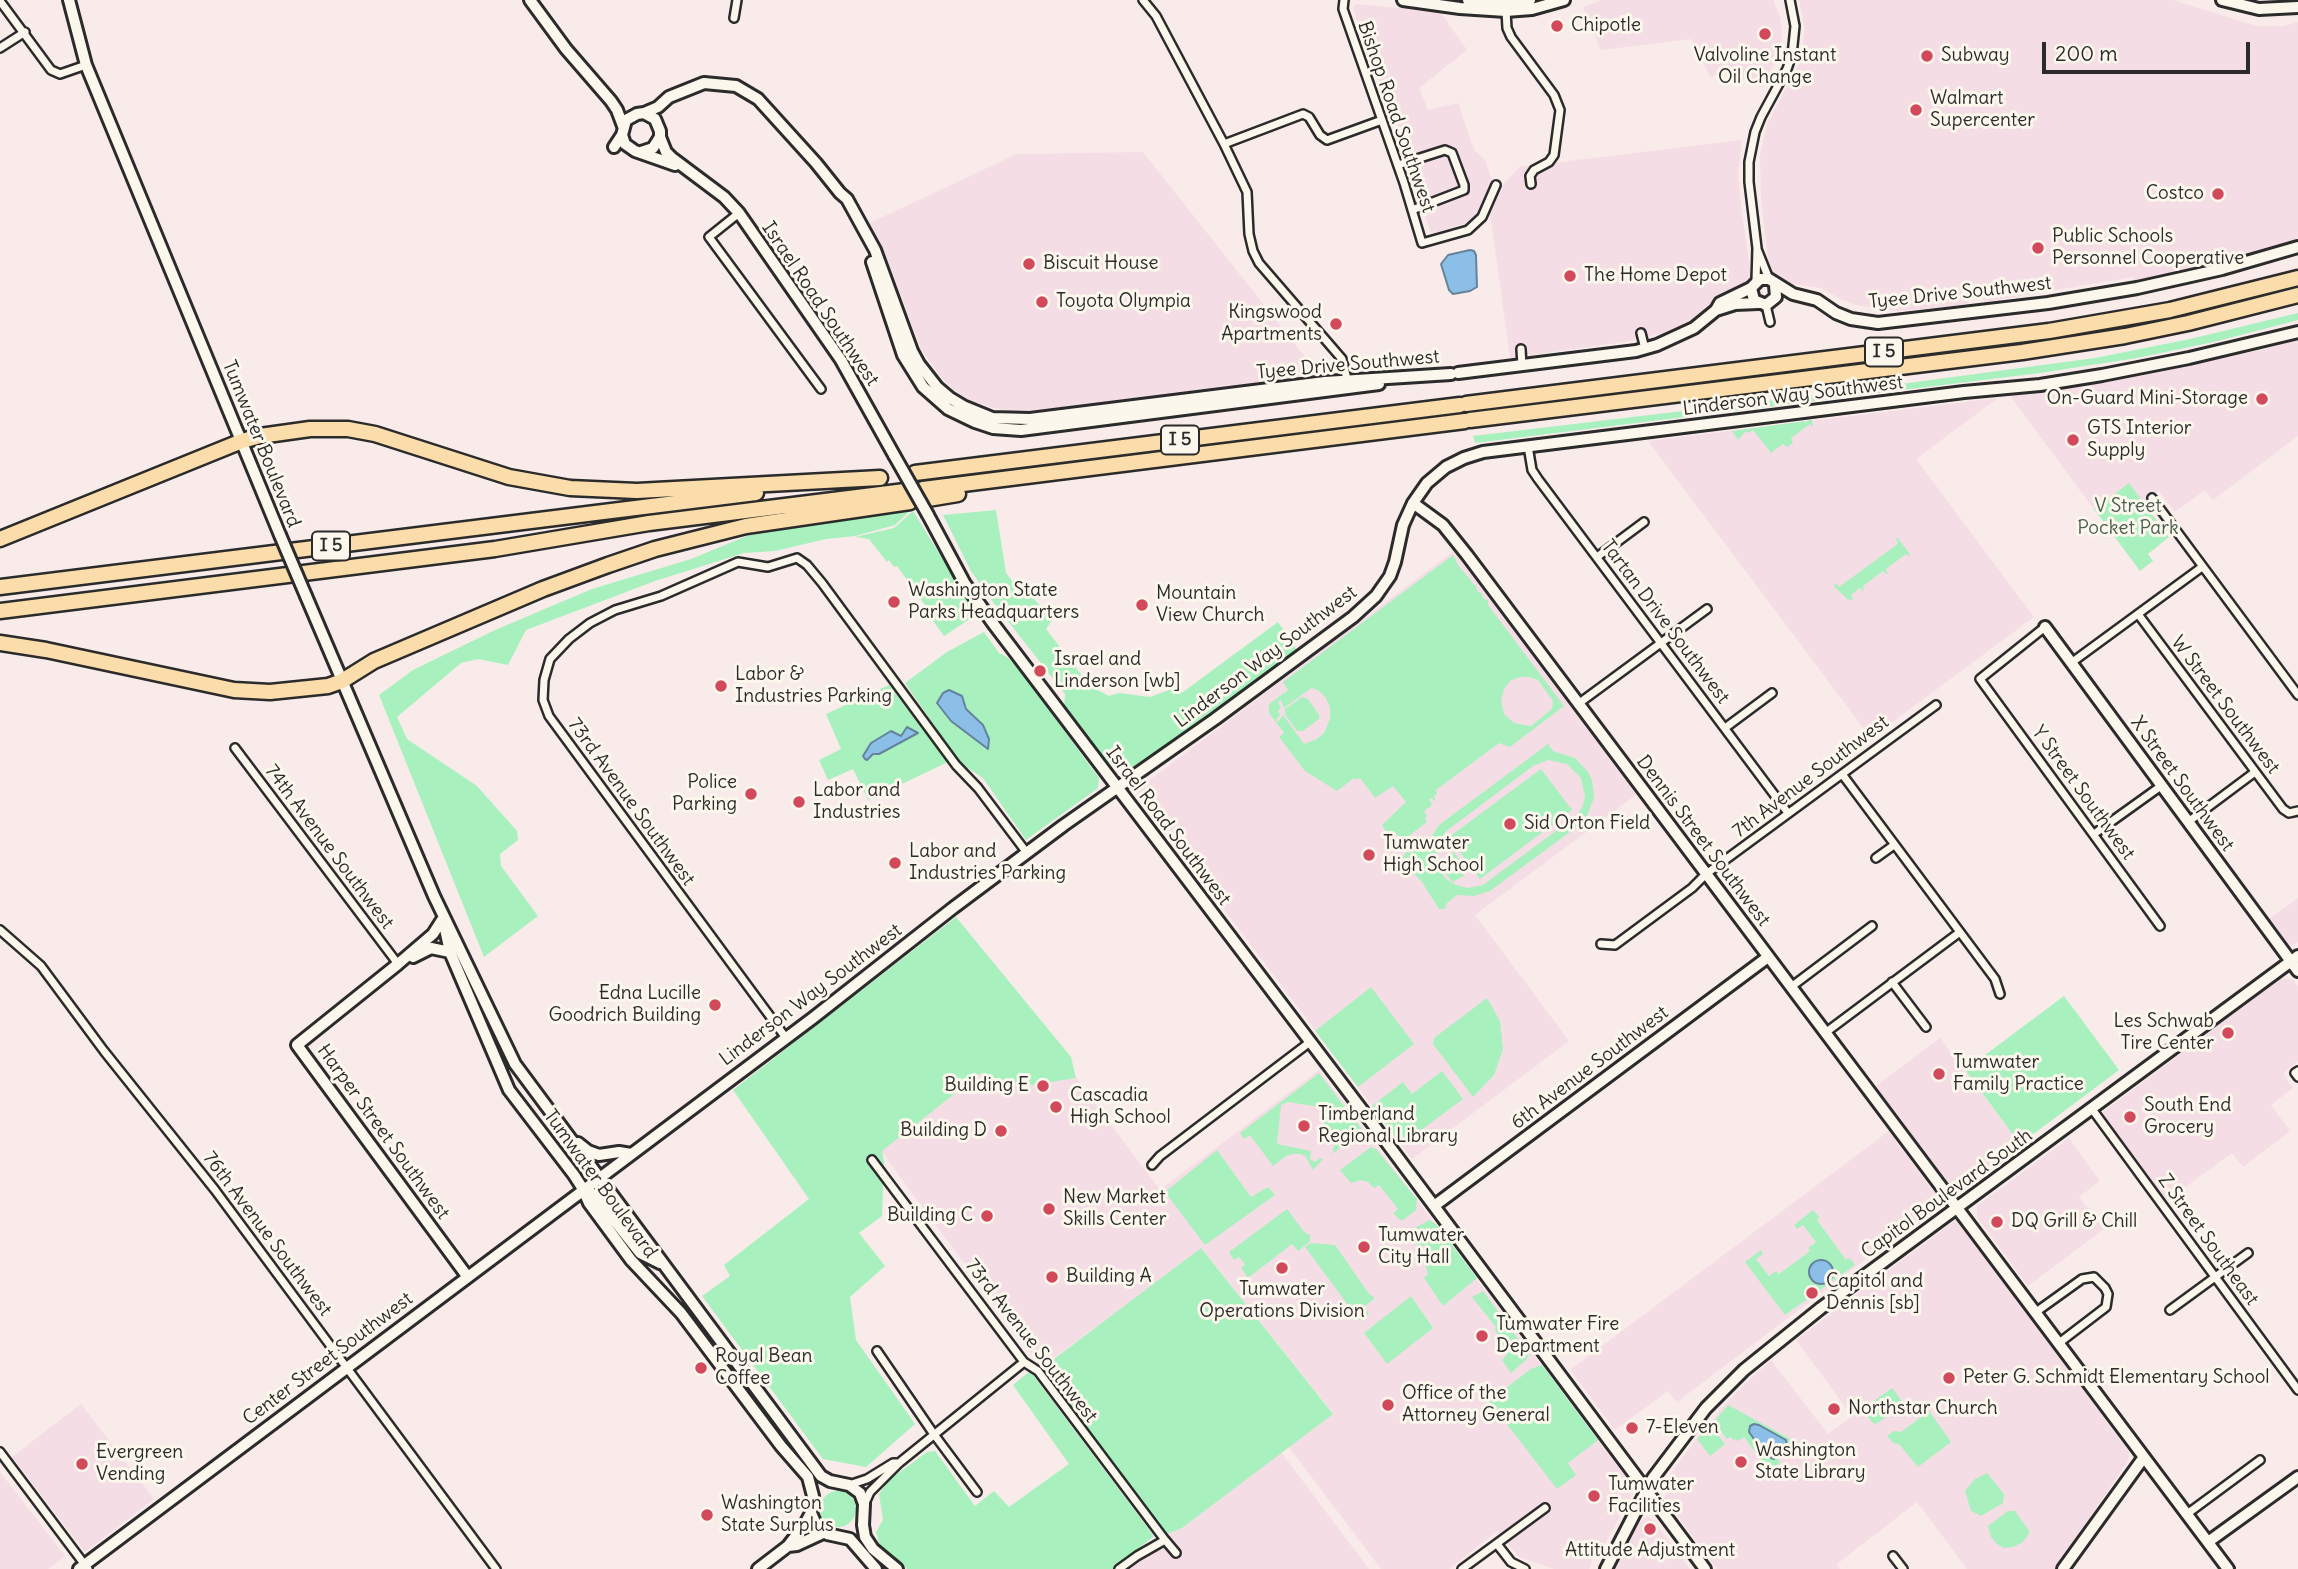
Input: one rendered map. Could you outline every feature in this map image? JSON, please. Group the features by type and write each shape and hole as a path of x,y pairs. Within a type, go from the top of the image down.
{"highway":[{"name":"I 5","path":"915,473 2049,331 2170,310 2298,278"},
{"name":"I 5","path":"925,494 1093,474 1157,460 2022,352 2137,333 2298,295"},
{"path":"0,539 242,441 298,430 348,429 389,438 509,477 592,490 660,490 880,478"},
{"name":"I 5","path":"0,587 897,476"},
{"name":"I 5","path":"0,611 495,549 649,523 908,497 746,526 643,553 543,589 374,661 342,681"},
{"path":"0,643 234,690 294,691 342,681"}],"street":[{"name":"Tumwater Boulevard","path":"69,0 86,65 280,535 434,897 515,1064 821,1476 835,1482"},
{"path":"530,0 566,49 617,110 625,144 638,152"},
{"path":"734,18 737,0"},
{"path":"1143,0 1156,16 1248,195 1249,234 1259,263 1342,359 1348,384"},
{"name":"Bishop Road Southwest","path":"1344,0 1343,9 1398,165 1422,243 1468,230 1482,217 1496,185"},
{"path":"1403,0 1506,11 1532,9 1564,0"},
{"path":"1468,0 1498,3 1530,0"},
{"path":"1784,0 1791,11"},
{"path":"1766,303 1752,297 1757,248 1749,162 1761,117 1792,55 1795,26 1790,0"},
{"path":"2222,0 2259,9 2298,6"},
{"path":"0,1 51,70 60,74 86,65"},
{"path":"1506,11 1507,28 1511,37 1554,95 1560,110 1554,155 1549,162 1534,170 1530,176 1531,184"},
{"path":"0,48 24,32"},
{"path":"595,82 624,105 655,119 659,124"},
{"name":"Tyee Drive Southwest","path":"642,113 652,111 670,97 704,83 736,86 758,99 847,199 875,250 919,364 937,387 950,398 978,413 1008,420 1030,419 1451,374 1348,384"},
{"path":"623,158 653,148 660,137 659,124 664,113 684,90"},
{"path":"614,147 631,116 642,113"},
{"path":"1224,144 1303,114 1309,117 1320,135 1327,140 1382,120"},
{"name":"Israel Road Southwest","path":"660,137 666,152 724,197 739,214 841,360 965,584 1706,1569"},
{"path":"1398,165 1445,150 1452,153 1461,174 1464,190 1412,210"},
{"name":"Israel Road Southwest","path":"638,152 687,170"},
{"path":"739,214 709,237 821,389"},
{"name":"Tyee Drive Southwest","path":"1716,310 1726,299 1754,285 1772,282 1793,294 1817,300 1836,313 1852,319 1878,323 1897,321 2048,303 2125,290 2222,269 2298,247"},
{"path":"1757,248 1777,293 1766,303"},
{"name":"Tyee Drive Southwest","path":"1458,373 1645,349 1679,336 1716,310 1735,304 1766,303 1793,294"},
{"path":"1766,303 1770,322"},
{"name":"Linderson Way Southwest","path":"598,1177 786,1038 1027,853 1366,607 1390,576 1403,525 1413,503 1436,475 1459,460 1483,452 1528,446 2065,381 2148,367 2298,332"},
{"path":"1641,333 1645,349"},
{"path":"1521,349 1522,366"},
{"name":"Tartan Drive Southwest","path":"1528,446 1532,470 1538,479 1788,813"},
{"path":"2152,498 2298,695"},
{"name":"Dennis Street Southwest","path":"1413,503 1435,517 1449,532 2228,1569"},
{"path":"1597,557 1644,522"},
{"name":"73rd Avenue Southwest","path":"786,1038 549,716 543,700 544,680 550,659 580,631 615,610 661,596 738,562 768,567 797,558 807,565 822,583 956,765 978,788 1027,853"},
{"path":"2071,663 2202,567"},
{"path":"1578,704 1707,608"},
{"name":"W Street Southwest","path":"2138,614 2283,809 2289,813 2298,811"},
{"name":"X Street Southwest","path":"2045,627 2161,786 2296,963"},
{"name":"Y Street Southwest","path":"2045,627 1980,679 2160,926"},
{"path":"1725,728 1772,693"},
{"name":"7th Avenue Southwest","path":"1601,944 1615,945 1692,888 1706,874 1936,705"},
{"name":"74th Avenue Southwest","path":"235,748 398,964"},
{"path":"2188,821 2255,772"},
{"path":"1842,774 1995,979 2000,994"},
{"path":"2094,834 2161,786"},
{"path":"1876,858 1894,845"},
{"name":"Tumwater Boulevard","path":"434,897 450,952 509,1090 583,1189 589,1203 631,1260 681,1313 781,1446 808,1477 813,1496"},
{"name":"Harper Street Southwest","path":"442,920 433,934 297,1045 467,1276"},
{"path":"1791,987 1872,926"},
{"name":"76th Avenue Southwest","path":"0,930 41,966 104,1051 215,1190 496,1569"},
{"path":"1825,1033 1961,932"},
{"name":"Harper Street Southwest","path":"398,964 431,948 450,952"},
{"name":"6th Avenue Southwest","path":"1434,1206 1768,957"},
{"name":"Capitol Boulevard South","path":"1606,1569 1653,1478 1706,1408 1744,1370 1803,1322 1958,1207 2296,963"},
{"path":"1892,982 1926,1027"},
{"path":"1152,1165 1160,1156 1310,1042"},
{"name":"Z Street Southeast","path":"2092,1109 2298,1390"},
{"path":"572,1141 599,1155 619,1152 631,1154"},
{"name":"73rd Avenue Southwest","path":"872,1160 1024,1362 1038,1371 1176,1553"},
{"name":"Center Street Southwest","path":"84,1568 598,1177"},
{"path":"583,1189 594,1195 640,1253 662,1264"},
{"path":"2170,1310 2248,1253"},
{"path":"2036,1312 2082,1279 2094,1277 2105,1288 2108,1294 2106,1307 2059,1343"},
{"path":"877,1351 977,1492"},
{"path":"897,1569 873,1549 865,1536 864,1504 870,1492 933,1433 1024,1362"},
{"path":"0,1452 84,1568"},
{"path":"2063,1569 2144,1457"},
{"path":"2187,1514 2260,1460"},
{"path":"849,1485 867,1479 893,1463 899,1463"},
{"path":"2208,1542 2298,1477"},
{"path":"823,1533 813,1521 813,1496 835,1482 849,1485 860,1493 864,1504"},
{"path":"1462,1569 1545,1508"},
{"path":"758,1569 788,1546 811,1513"},
{"path":"840,1536 863,1519"},
{"path":"788,1546 797,1545 823,1533 840,1536 853,1541 874,1568"},
{"path":"1119,1569 1166,1540"},
{"path":"1497,1544 1511,1562 1525,1569"},
{"path":"1893,1556 1903,1569"}],"shaded area":[{"path":"1602,0 1773,0 1781,19 1782,50 1762,87 1726,72 1710,77 1691,39 1601,50 1583,7"},
{"path":"1799,0 2173,0 2256,26 2284,26 2298,22 2298,243 2134,281 2133,277 1985,302 1979,291 1972,292 1967,304 1915,310 1898,311 1861,306 1842,300 1821,288 1773,281 1761,201 1760,156 1767,124 1800,62 1805,30"},
{"path":"1356,4 1440,12 1467,50 1419,88 1428,110 1458,103 1474,150 1485,160 1492,180 1478,216 1466,223 1431,234 1353,8"},
{"path":"1742,140 1738,174 1751,276 1745,284 1720,297 1691,321 1664,333 1624,342 1510,358 1490,213 1503,185 1519,167"},
{"path":"1143,152 1325,382 1017,412 971,401 954,390 939,375 921,349 882,245 870,223 1017,154"},
{"path":"2298,339 2298,436 2213,500 2205,490 2175,512 2159,491 2143,502 2129,484 2094,509 2010,396 2155,373"},
{"path":"1998,398 1916,459 2034,617 1871,738 1648,441"},
{"name":"Tumwater High School","path":"1454,551 1637,794 1475,915 1569,1041 1412,1159 1135,791"},
{"path":"2298,898 2298,942 2292,945 2287,944 2269,919"},
{"path":"2281,978 2293,980 2298,986 2298,1061 2285,1071 2284,1075 2293,1088 2271,1105 2290,1131 2243,1167 2232,1153 2162,1204 2098,1116"},
{"path":"1940,1038 2020,1144 1951,1196 1871,1090"},
{"path":"1319,1070 1631,1484 1631,1496 1600,1553 1594,1556 1589,1569 1554,1569 1519,1557 1497,1531 1449,1569 1381,1569 1288,1446 1333,1413 1202,1249 1041,1367 881,1151 981,1073 1005,1082 1020,1083 1076,1078 1160,1190"},
{"path":"1889,1131 1941,1202 1677,1402 1668,1391 1615,1430 1570,1370"},
{"path":"2069,1138 2100,1181 2079,1197 2104,1229 2028,1286 1977,1217 1977,1206"},
{"name":"Peter G. Schmidt Elementary School","path":"1957,1219 2129,1452 2128,1461 2055,1569 1967,1569 1917,1502 1837,1564 1840,1569 1717,1569 1664,1498 1668,1491 1663,1484 1721,1409 1771,1360 1828,1434 1852,1416 1796,1340"},
{"path":"81,1404 154,1499 85,1552 12,1457"},
{"path":"1281,1452 1369,1569 1120,1569 1162,1536 1182,1528"},
{"path":"0,1472 65,1556 48,1569 0,1569"},
{"path":"1648,1517 1654,1521 1690,1569 1616,1569 1637,1523"}],"green space":[{"path":"2298,313 2298,320 2218,341 2137,358 2040,373 1475,443 1473,436 1826,394 2095,358"},
{"path":"1812,420 1813,427 1810,424 1791,438 1793,443 1787,447 1783,444 1772,454 1753,430 1748,433 1746,431 1738,440 1732,431 1805,423"},
{"name":"V Street Pocket Park","path":"2129,483 2169,537 2148,554 2153,561 2140,571 2094,509"},
{"path":"912,509 895,525 855,536 826,539 775,551 744,553 655,581 526,630 508,665 478,659 461,663 397,717 407,739 477,786 517,831 518,840 500,854 501,866 538,916 484,957 379,695 413,670 495,630 592,589 691,559 754,533"},
{"path":"996,510 1006,573 1020,591 1025,588 1052,620 1046,629 1090,686 1109,696 1119,693 1150,697 1172,689 1183,692 1278,622 1297,650 1128,772 1104,762 1064,710 1065,694 971,571 943,515"},
{"path":"913,511 975,612 973,617 944,636 897,566 894,567 889,560 887,562 869,539 855,537 894,528"},
{"path":"1897,537 1910,557 1906,554 1886,569 1888,575 1883,571 1863,586 1864,592 1860,588 1851,595 1853,600 1847,599 1834,586 1836,583 1839,587 1895,546 1898,543"},
{"path":"1453,555 1564,706 1510,747 1499,743 1436,790 1436,802 1429,799 1432,805 1424,811 1427,822 1402,841 1395,832 1389,836 1382,825 1406,802 1393,786 1375,798 1360,778 1354,778 1337,791 1305,771 1279,737 1284,733 1269,713 1269,704 1288,690 1283,682","holes":["1520,677 1538,680 1553,701 1552,709 1531,726 1514,723 1504,714 1501,701 1504,689 1510,681","1311,688 1318,690 1326,698 1330,707 1330,719 1324,733 1304,744 1283,715 1278,722 1276,720 1281,708 1278,702 1281,700 1284,708"]},
{"path":"984,632 999,653 1018,668 1099,778 1098,788 1026,840 983,778 960,763 905,683 947,652"},
{"path":"889,685 948,762 868,800 853,769 828,780 819,760 841,749 826,714"},
{"path":"1302,697 1308,699 1319,719 1303,731 1297,731 1285,714 1285,709"},
{"path":"1548,744 1553,751 1575,758 1592,780 1594,798 1587,816 1578,826 1490,891 1474,896 1457,895 1446,904 1445,909 1439,909 1422,882 1404,863 1403,857 1406,852 1410,853 1421,845 1426,848 1427,853 1431,837 1439,825","holes":["1548,760 1567,764 1581,778 1585,797 1576,816 1483,885 1467,888 1446,879 1439,869 1436,857 1437,846 1445,832 1533,766"]},
{"name":"Sid Orton Field","path":"1541,769 1572,810 1480,879 1449,837"},
{"path":"1454,852 1467,870 1464,876 1452,882 1439,864"},
{"path":"956,917 1071,1057 1076,1078 1032,1085 1005,1082 981,1073 882,1151 882,1216 859,1233 885,1266 850,1297 856,1340 915,1424 866,1467 823,1459 702,1296 730,1276 724,1265 809,1199 733,1090"},
{"path":"1371,987 1414,1044 1358,1087 1315,1031"},
{"path":"2064,996 2119,1070 2020,1144 1965,1070"},
{"path":"1487,998 1500,1021 1503,1049 1494,1075 1473,1097 1433,1044 1434,1038"},
{"path":"1442,1071 1463,1099 1401,1145 1372,1106 1403,1082 1412,1094"},
{"path":"1319,1073 1363,1131 1332,1154 1335,1143 1323,1142 1325,1108 1288,1102 1281,1105 1277,1144 1311,1151 1310,1159 1315,1162 1323,1159 1313,1170 1306,1157 1301,1154 1286,1156 1273,1166 1250,1135 1244,1139 1240,1133"},
{"path":"1371,1147 1376,1149 1417,1199 1416,1210 1403,1220 1393,1213 1398,1209 1379,1185 1374,1188 1361,1180 1351,1183 1340,1170"},
{"path":"1217,1150 1251,1197 1268,1187 1275,1195 1205,1245 1165,1192"},
{"path":"1287,1209 1304,1232 1310,1235 1310,1241 1298,1251 1292,1244 1248,1278 1241,1268 1245,1264 1239,1257 1234,1260 1229,1252"},
{"path":"1813,1210 1819,1217 1817,1220 1846,1260 1850,1258 1855,1265 1785,1315 1745,1262 1761,1250 1763,1254 1756,1259 1769,1276 1776,1271 1779,1274 1810,1251 1808,1248 1816,1242 1803,1225 1797,1229 1794,1225"},
{"path":"1429,1220 1436,1224 1477,1278 1443,1306 1424,1278 1428,1274 1424,1259 1430,1253 1425,1245 1419,1248 1409,1234"},
{"path":"1310,1243 1335,1245 1369,1294 1375,1298 1364,1307 1369,1314 1360,1321 1305,1247"},
{"path":"1201,1248 1333,1414 1182,1528 1162,1536 1038,1371"},
{"path":"1483,1291 1529,1354 1511,1373 1502,1360 1508,1353 1495,1330 1496,1327 1472,1297"},
{"path":"1411,1296 1433,1328 1387,1364 1364,1333"},
{"path":"1542,1365 1598,1440 1568,1463 1576,1475 1557,1489 1489,1401 1531,1369"},
{"path":"1030,1371 1154,1536 1113,1569 907,1569 880,1546 876,1532 883,1520 879,1494 889,1480 927,1452 935,1451 975,1506 994,1491 1009,1507 1069,1464 1013,1385"},
{"path":"1892,1388 1909,1411 1904,1414 1898,1408 1876,1424 1873,1423 1864,1408"},
{"path":"1728,1405 1801,1447 1795,1452 1792,1449 1778,1459 1780,1463 1769,1471 1744,1437 1737,1441 1731,1437 1727,1439 1714,1422"},
{"path":"1929,1411 1951,1442 1918,1467 1899,1444 1893,1443 1887,1436 1894,1431 1901,1432"},
{"path":"1711,1426 1725,1444 1710,1456 1697,1439"},
{"path":"1987,1473 2004,1494 2003,1503 1981,1516 1971,1511 1965,1491 1975,1479"},
{"path":"838,1491 851,1496 856,1509 851,1522 838,1527 825,1522 820,1509 825,1496"},
{"path":"2008,1511 2015,1511 2030,1532 2023,1542 2004,1548 1991,1537 1988,1526"}],"water":[{"path":"1470,250 1476,255 1477,287 1453,294 1449,290 1441,264 1448,255"},
{"path":"949,690 962,696 966,709 983,725 989,739 988,749 951,721 937,703 943,693"},
{"path":"907,727 918,733 865,759 863,756 871,743 891,731 901,736"},
{"path":"1821,1260 1830,1263 1833,1272 1830,1281 1821,1284 1812,1281 1809,1272 1812,1263"},
{"path":"1754,1424 1786,1440 1787,1447 1774,1459 1766,1456 1749,1432 1750,1426"}],"place":[{"name":"Chipotle","path":"1557,26"},
{"name":"Valvoline Instant Oil Change","path":"1765,34"},
{"name":"Subway","path":"1927,56"},
{"name":"Walmart Supercenter","path":"1916,110"},
{"name":"Costco","path":"2218,194"},
{"name":"Public Schools Personnel Cooperative","path":"2038,248"},
{"name":"Biscuit House","path":"1029,264"},
{"name":"The Home Depot","path":"1570,276"},
{"name":"Toyota Olympia","path":"1042,302"},
{"name":"Kingswood Apartments","path":"1336,324"},
{"name":"On-Guard Mini-Storage","path":"2262,399"},
{"name":"GTS Interior Supply","path":"2073,440"},
{"name":"Washington State Parks Headquarters","path":"894,602"},
{"name":"Mountain View Church","path":"1142,605"},
{"name":"Israel and Linderson [wb]","path":"1040,671"},
{"name":"Labor & Industries Parking","path":"721,686"},
{"name":"Police Parking","path":"751,794"},
{"name":"Labor and Industries","path":"799,802"},
{"name":"Sid Orton Field","path":"1510,824"},
{"name":"Tumwater High School","path":"1369,855"},
{"name":"Labor and Industries Parking","path":"895,863"},
{"name":"Edna Lucille Goodrich Building","path":"715,1005"},
{"name":"Les Schwab Tire Center","path":"2228,1033"},
{"name":"Tumwater Family Practice","path":"1939,1074"},
{"name":"Building E","path":"1043,1086"},
{"name":"Cascadia High School","path":"1056,1107"},
{"name":"South End Grocery","path":"2130,1117"},
{"name":"Timberland Regional Library","path":"1304,1126"},
{"name":"Building D","path":"1001,1131"},
{"name":"New Market Skills Center","path":"1049,1209"},
{"name":"Building C","path":"987,1216"},
{"name":"DQ Grill & Chill","path":"1997,1222"},
{"name":"Tumwater City Hall","path":"1364,1247"},
{"name":"Tumwater Operations Division","path":"1282,1268"},
{"name":"Building A","path":"1052,1277"},
{"name":"Capitol and Dennis [sb]","path":"1812,1293"},
{"name":"Tumwater Fire Department","path":"1482,1336"},
{"name":"Royal Bean Coffee","path":"701,1368"},
{"name":"Peter G. Schmidt Elementary School","path":"1949,1378"},
{"name":"Office of the Attorney General","path":"1388,1405"},
{"name":"Northstar Church","path":"1834,1409"},
{"name":"7-Eleven","path":"1632,1428"},
{"name":"Washington State Library","path":"1741,1462"},
{"name":"Evergreen Vending","path":"82,1464"},
{"name":"Tumwater Facilities","path":"1594,1496"},
{"name":"Washington State Surplus","path":"707,1515"},
{"name":"Attitude Adjustment","path":"1650,1529"}]}
